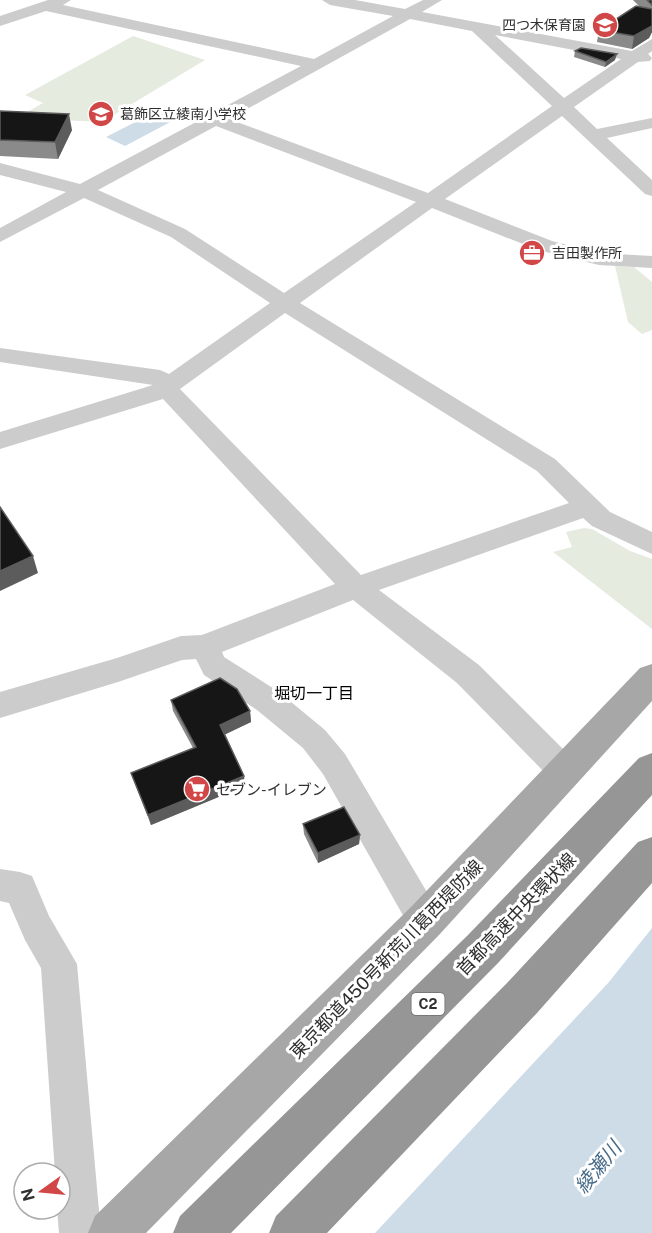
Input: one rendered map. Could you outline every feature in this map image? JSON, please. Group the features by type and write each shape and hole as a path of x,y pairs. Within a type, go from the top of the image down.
{"highway":[{"name":"首都高速中央環状線","path":"197,1233 483,949 652,769"},
{"path":"293,1233 522,998 652,855"}],"main road":[{"name":"東京都道450号新荒川葛西堤防線","path":"112,1233 425,921 652,678"}],"street":[{"path":"0,21 63,0"},
{"path":"330,0 643,58"},
{"path":"0,236 434,0"},
{"path":"46,6 316,64"},
{"path":"477,28 652,190"},
{"path":"0,441 153,394 166,387 562,108 643,58 652,44"},
{"path":"214,119 545,246 599,259 652,262"},
{"path":"592,136 652,123"},
{"path":"0,169 82,191 178,233 286,304 546,465 601,519 652,544"},
{"path":"0,355 160,378 340,573 468,674 565,772"},
{"path":"0,705 118,670 181,648 204,647 357,587 588,506"},
{"path":"204,647 214,666 268,701 314,739 334,764 425,921"},
{"path":"0,885 20,888 37,928 58,964 80,1233"}],"shaded area":[{"path":"133,36 205,60 102,122 17,118 43,103 25,95"},
{"path":"615,266 634,267 652,282 652,330 642,334 628,322"},
{"path":"584,528 592,529 630,551 652,559 652,629 553,552 572,547 566,532"}],"water":[{"path":"157,111 176,119 125,146 106,137"},
{"name":"綾瀬川","path":"652,928 652,1233 375,1233 609,982"}],"building":[{"path":"636,6 652,9 652,26 634,36 599,30"},
{"path":"581,48 617,54 606,62 575,51"},
{"path":"0,111 69,114 55,142 0,140"},
{"path":"0,507 33,556 0,571"},
{"path":"220,678 237,689 250,711 220,725 244,776 148,815 131,773 196,747 171,700"},
{"path":"344,807 360,835 318,853 303,824"}],"place":[{"name":"四つ木保育園","path":"605,25"},
{"name":"葛飾区立綾南小学校","path":"101,114"},
{"name":"吉田製作所","path":"532,253"},
{"name":"セブン-イレブン","path":"197,789"}],"district":[{"name":"堀切一丁目","path":"314,693"}]}
